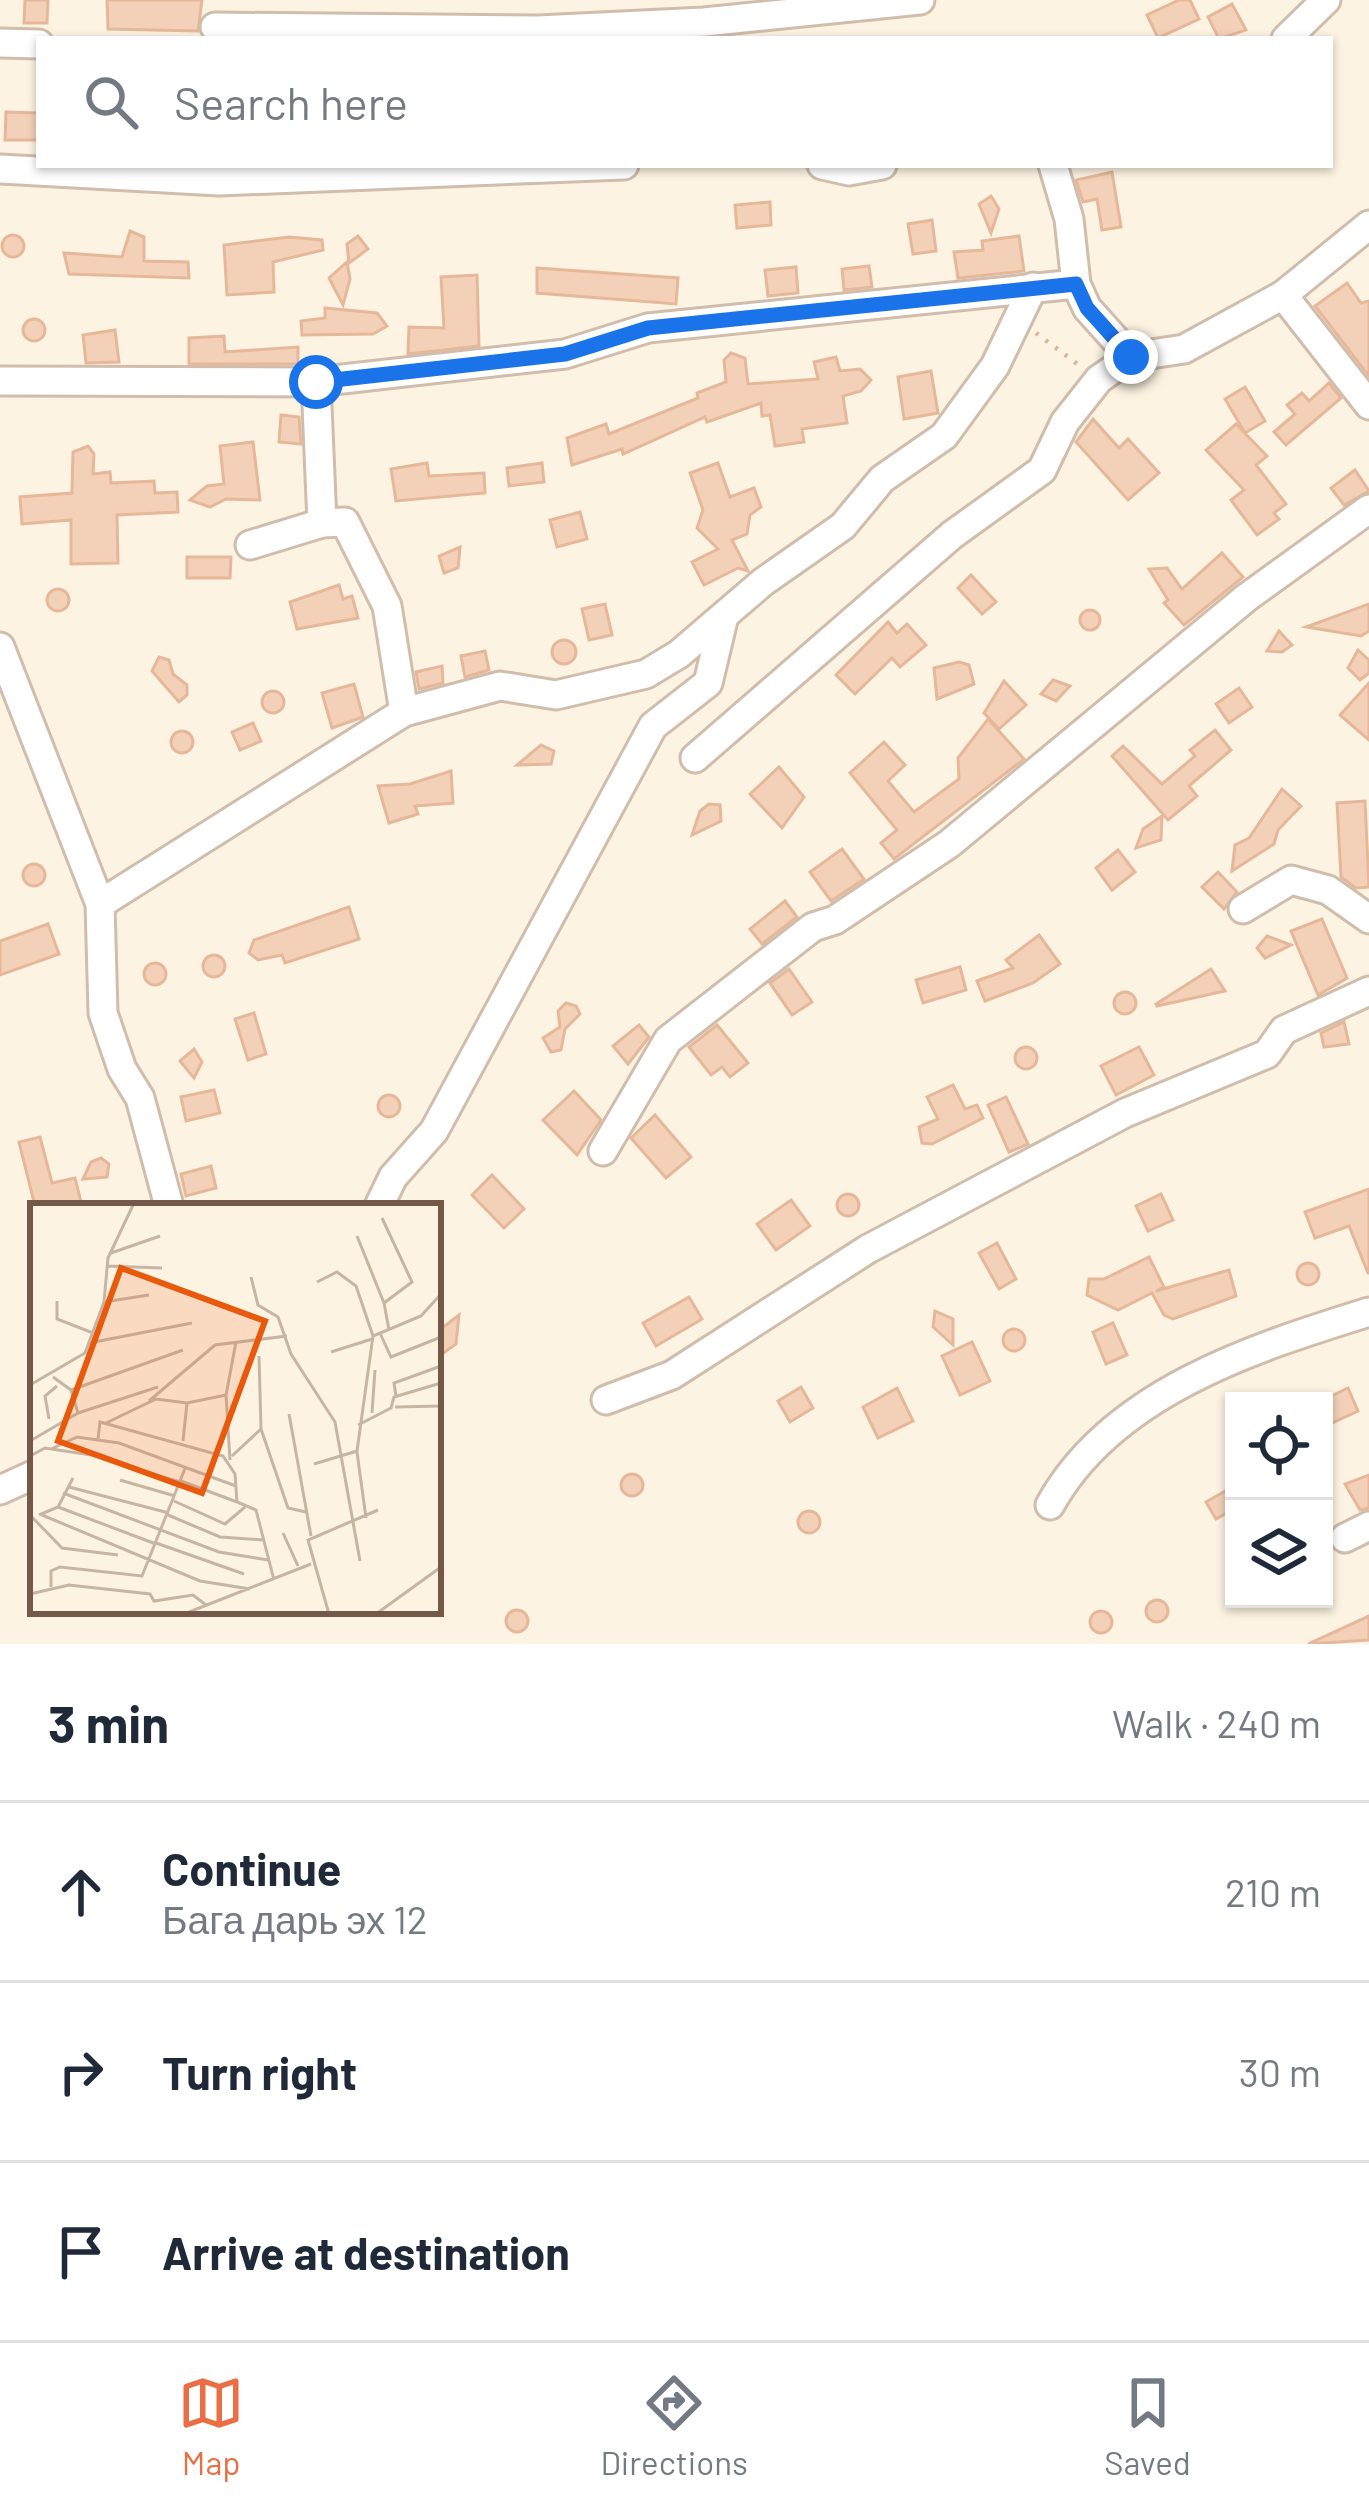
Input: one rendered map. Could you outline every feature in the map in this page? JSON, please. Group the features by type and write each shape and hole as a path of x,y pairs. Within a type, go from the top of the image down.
{"street":[{"path":"214,22 538,30 704,22 920,0"},
{"path":"1289,36 1326,0"},
{"path":"0,43 36,44"},
{"path":"0,169 218,173 472,168"},
{"path":"836,168 866,168"},
{"path":"1054,168 1069,219 1076,284 1087,308 1131,357"},
{"path":"695,758 888,587 1042,470 1065,422 1099,380 1131,357 1184,349 1282,295 1369,225"},
{"path":"0,380 316,382 565,354 648,328 1076,284"},
{"path":"100,904 404,712 500,686 556,695 646,674 680,654 843,526 882,479 944,436 972,402 1033,287"},
{"path":"1282,295 1369,405"},
{"path":"316,382 322,523"},
{"path":"603,1151 668,1040 813,927 835,920 949,844 1246,598 1369,509"},
{"path":"250,545 322,523 344,522 387,606 404,712"},
{"path":"380,1203 393,1177 434,1131 653,727 708,683 724,616"},
{"path":"0,647 100,904 103,1013 122,1069 140,1098 168,1203"},
{"path":"1243,910 1291,880 1328,890 1369,919"},
{"path":"606,1400 672,1375 868,1249 1125,1112 1267,1054 1284,1030 1369,991"},
{"path":"1050,1505 1071,1468 1185,1380 1369,1312"},
{"path":"0,1490 30,1476"}],"path":[{"path":"1019,321 1099,380"}],"building":[{"path":"25,0 48,0 47,23 24,23"},
{"path":"107,0 202,0 198,31 108,29"},
{"path":"1179,0 1190,0 1199,19 1157,36 1147,15"},
{"path":"1232,4 1246,30 1218,36 1208,17"},
{"path":"6,112 36,113 36,140 5,140"},
{"path":"1112,172 1121,227 1102,230 1097,199 1083,202 1076,180"},
{"path":"991,196 999,209 991,233 979,204"},
{"path":"770,202 771,225 737,228 735,205"},
{"path":"932,220 936,251 913,254 908,224"},
{"path":"130,231 144,237 144,261 188,262 189,278 69,274 64,253 122,257"},
{"path":"13,235 24,246 13,257 2,246"},
{"path":"358,236 368,249 349,263 347,244"},
{"path":"1019,236 1024,271 958,278 954,252 983,250 982,241"},
{"path":"289,237 322,240 323,250 273,262 274,292 227,295 224,245"},
{"path":"347,262 350,279 343,305 329,278"},
{"path":"869,266 872,287 844,290 842,269"},
{"path":"796,267 798,293 768,296 765,270"},
{"path":"537,268 678,278 676,304 537,293"},
{"path":"477,275 479,346 408,354 409,327 444,328 441,277"},
{"path":"1347,283 1361,303 1369,301 1369,376 1315,306"},
{"path":"325,308 377,313 387,326 373,334 302,335 301,321 325,318"},
{"path":"34,319 45,330 34,341 23,330"},
{"path":"115,330 119,362 86,363 83,335"},
{"path":"224,336 225,352 298,347 298,364 189,364 189,338"},
{"path":"731,353 745,358 748,384 818,379 814,362 836,357 840,371 860,369 871,380 861,391 843,396 847,423 802,429 804,442 775,446 770,415 762,416 761,403 707,422 705,417 623,454 622,449 572,465 567,438 606,424 609,434 698,398 697,393 726,382 724,360"},
{"path":"931,371 938,413 904,419 898,377"},
{"path":"1329,383 1341,398 1286,445 1274,432 1295,414 1287,405 1302,393 1309,401"},
{"path":"1245,387 1265,421 1245,433 1225,399"},
{"path":"281,415 299,417 301,444 279,442"},
{"path":"1093,419 1119,448 1128,439 1159,473 1128,500 1076,442"},
{"path":"1236,424 1267,456 1256,465 1286,504 1274,513 1279,519 1257,535 1231,500 1244,490 1206,450"},
{"path":"253,442 260,500 226,499 210,507 190,500 207,486 224,484 220,446"},
{"path":"88,446 94,454 93,474 110,472 111,483 154,481 155,493 177,492 178,512 117,515 118,563 71,564 71,520 22,524 20,497 72,493 73,452"},
{"path":"427,463 429,476 484,473 485,493 396,501 391,469"},
{"path":"542,463 544,482 509,486 507,468"},
{"path":"718,463 730,497 754,488 761,507 750,515 747,534 732,540 748,571 738,568 704,585 692,562 718,549 697,528 703,510 690,473"},
{"path":"1355,470 1369,491 1344,505 1331,488"},
{"path":"580,512 587,539 557,547 550,520"},
{"path":"460,547 458,568 444,573 439,556"},
{"path":"1222,553 1243,577 1184,625 1164,603 1168,600 1149,569 1167,568 1182,589"},
{"path":"187,557 231,557 230,578 187,578"},
{"path":"971,575 996,602 982,614 958,588"},
{"path":"339,585 343,599 352,596 358,618 297,629 290,602"},
{"path":"58,589 69,600 58,611 47,600"},
{"path":"605,604 612,635 589,640 582,609"},
{"path":"1369,604 1369,631 1361,636 1306,627"},
{"path":"1090,610 1100,620 1090,630 1080,620"},
{"path":"888,622 897,633 907,624 926,645 900,667 892,658 855,694 836,675"},
{"path":"1279,631 1292,645 1282,652 1267,651"},
{"path":"564,640 573,643 573,661 564,664 555,661 552,652 555,643"},
{"path":"1358,650 1369,660 1369,673 1360,680 1348,668"},
{"path":"485,651 489,670 465,677 461,656"},
{"path":"159,657 169,660 173,674 187,685 187,695 179,702 152,671"},
{"path":"959,662 969,665 974,684 937,699 934,668"},
{"path":"442,666 443,683 419,689 416,672"},
{"path":"1053,680 1070,686 1056,701 1041,694"},
{"path":"1004,681 1026,705 999,729 984,713"},
{"path":"1369,683 1369,740 1340,715"},
{"path":"354,684 363,717 332,728 322,693"},
{"path":"1239,688 1252,707 1229,723 1216,704"},
{"path":"273,691 284,702 273,713 262,702"},
{"path":"988,719 1024,759 894,859 881,843 897,830 850,773 884,742 905,765 888,781 914,812 959,779 958,758"},
{"path":"253,723 261,741 240,750 232,732"},
{"path":"1215,730 1231,750 1189,786 1197,796 1168,820 1112,756 1123,746 1162,784 1195,756 1190,750"},
{"path":"182,731 193,742 182,753 171,742"},
{"path":"541,745 554,751 551,764 517,765"},
{"path":"779,767 804,797 782,828 750,794"},
{"path":"451,771 453,803 415,806 418,814 389,823 378,786 410,784"},
{"path":"1282,789 1301,806 1278,830 1274,844 1232,871 1235,845 1249,838"},
{"path":"1365,801 1369,887 1356,888 1341,877 1337,803"},
{"path":"709,804 720,805 721,821 692,835 700,811"},
{"path":"1162,816 1161,840 1136,848 1143,829"},
{"path":"842,849 864,879 831,901 810,872"},
{"path":"1118,850 1135,872 1112,890 1096,868"},
{"path":"34,864 45,875 34,886 23,875"},
{"path":"1218,872 1237,892 1224,909 1202,887"},
{"path":"785,901 797,917 762,944 750,929"},
{"path":"349,907 359,939 285,963 282,955 258,960 249,953 254,940"},
{"path":"1322,919 1347,978 1318,995 1291,931"},
{"path":"48,924 59,954 0,975 0,941"},
{"path":"1039,935 1060,964 1033,983 985,1001 977,981 1013,968 1006,960"},
{"path":"1267,936 1291,945 1265,958 1257,948"},
{"path":"214,955 225,966 214,977 203,966"},
{"path":"155,963 166,974 155,985 144,974"},
{"path":"960,967 966,990 923,1003 916,980"},
{"path":"789,969 812,1002 792,1015 770,983"},
{"path":"1211,969 1225,991 1157,1006 1156,1004"},
{"path":"1125,992 1136,1003 1125,1014 1114,1003"},
{"path":"566,1003 576,1006 580,1014 565,1029 561,1050 551,1052 543,1038 560,1027 558,1011"},
{"path":"254,1013 266,1054 248,1060 235,1019"},
{"path":"1344,1022 1349,1044 1324,1047 1321,1033"},
{"path":"639,1025 649,1037 628,1064 613,1046"},
{"path":"717,1025 748,1063 730,1077 722,1067 711,1075 689,1047"},
{"path":"1026,1047 1037,1058 1026,1069 1015,1058"},
{"path":"1139,1047 1154,1075 1116,1095 1101,1066"},
{"path":"194,1049 202,1062 194,1078 180,1061"},
{"path":"953,1085 965,1109 977,1105 983,1118 932,1144 922,1143 919,1127 938,1119 927,1097"},
{"path":"214,1090 220,1113 186,1121 181,1097"},
{"path":"574,1091 601,1120 577,1155 543,1120"},
{"path":"389,1095 400,1106 389,1117 378,1106"},
{"path":"1006,1097 1028,1144 1009,1152 988,1105"},
{"path":"655,1115 691,1157 666,1178 631,1138"},
{"path":"40,1137 52,1183 75,1178 81,1203 34,1203 19,1142"},
{"path":"101,1158 109,1164 107,1177 83,1179 91,1162"},
{"path":"211,1166 216,1188 186,1196 181,1174"},
{"path":"492,1175 524,1209 504,1228 472,1195"},
{"path":"1369,1189 1368,1273 1349,1226 1315,1238 1305,1212"},
{"path":"848,1194 859,1205 848,1216 837,1205"},
{"path":"1161,1194 1173,1220 1148,1231 1136,1206"},
{"path":"791,1200 810,1226 776,1250 757,1224"},
{"path":"997,1243 1016,1279 999,1289 979,1253"},
{"path":"1149,1257 1164,1287 1156,1291 1229,1270 1236,1296 1173,1319 1164,1315 1152,1293 1118,1310 1087,1295 1089,1279 1104,1279"},
{"path":"1308,1263 1319,1274 1308,1285 1297,1274"},
{"path":"689,1297 702,1319 656,1346 643,1323"},
{"path":"935,1311 953,1319 953,1345 933,1327"},
{"path":"459,1315 456,1344 441,1355 441,1329"},
{"path":"1113,1323 1127,1355 1106,1364 1093,1332"},
{"path":"1014,1329 1025,1340 1014,1351 1003,1340"},
{"path":"972,1342 990,1381 960,1395 942,1356"},
{"path":"801,1387 813,1408 790,1422 778,1401"},
{"path":"897,1388 913,1421 878,1438 863,1407"},
{"path":"1348,1388 1358,1411 1333,1423 1333,1395"},
{"path":"632,1474 643,1485 632,1496 621,1485"},
{"path":"1369,1475 1369,1508 1360,1510 1345,1484"},
{"path":"1225,1491 1225,1514 1216,1519 1206,1502"},
{"path":"809,1511 820,1522 809,1533 798,1522"},
{"path":"1157,1600 1168,1611 1157,1622 1146,1611"},
{"path":"517,1610 528,1621 517,1632 506,1621"},
{"path":"1101,1611 1112,1622 1101,1633 1090,1622"},
{"path":"1369,1616 1369,1640 1308,1644"}],"route":[{"path":"316,382 565,354 648,328 1076,284 1087,308 1131,357"}]}
